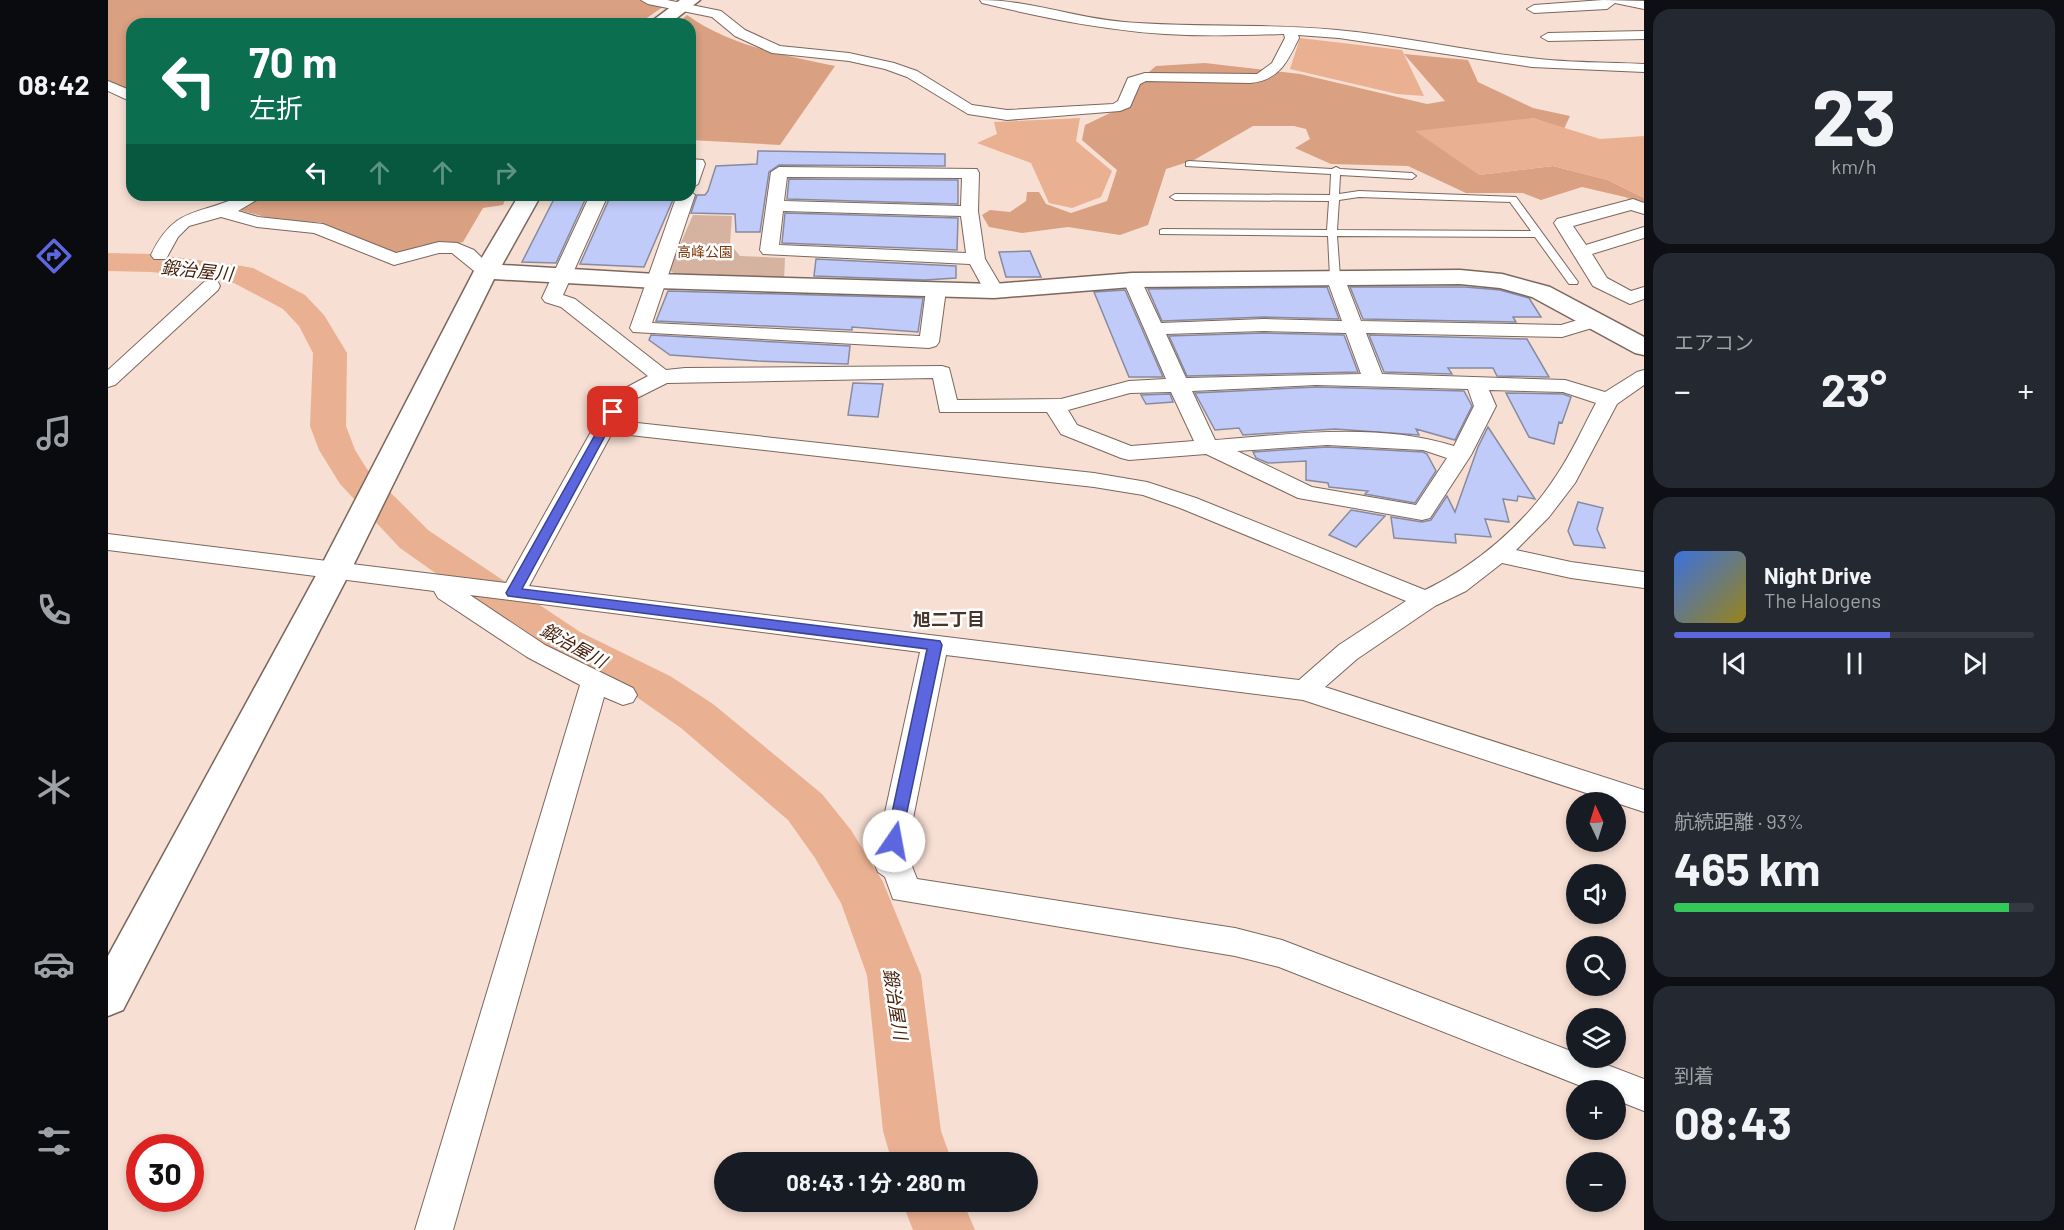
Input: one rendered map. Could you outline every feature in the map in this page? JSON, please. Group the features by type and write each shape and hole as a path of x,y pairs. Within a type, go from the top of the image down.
{"street":[{"path":"648,0 686,3 716,14 740,33 769,47 868,60 912,74 968,109 1007,115 1115,108 1125,104 1133,81 1145,77 1250,79 1267,77 1277,68 1292,38 1289,30"},
{"path":"987,0 1071,19 1121,26 1186,31 1289,30 1340,34 1532,63 1644,68"},
{"path":"1569,65 1536,24 1534,5 1608,5 1610,0"},
{"path":"1617,0 1644,5"},
{"path":"665,18 686,3"},
{"path":"1548,37 1644,35"},
{"path":"108,85 126,94"},
{"path":"976,259 769,250 779,172 971,173 969,211 976,259 994,291"},
{"path":"160,255 166,239 182,221 222,212 244,201"},
{"path":"108,997 335,570 486,271 527,201"},
{"path":"596,201 552,298 568,303 662,377"},
{"path":"684,201 640,328 929,342 936,290"},
{"path":"1644,209 1633,204 1563,223 1600,282 1630,298 1644,293"},
{"path":"775,206 969,211"},
{"path":"222,212 257,222 317,228 394,259 402,259 438,248 452,248 464,252 486,271 563,277 994,291 1132,279 1335,276 1460,277 1502,280 1541,292 1644,347"},
{"path":"1581,252 1644,232"},
{"path":"1335,276 1374,380"},
{"path":"1132,279 1208,446 1306,493 1422,513 1460,455 1485,406 1476,383"},
{"path":"108,381 211,286"},
{"path":"1154,329 1354,325 1562,332 1595,321"},
{"path":"512,592 621,398 662,377 759,372 798,374 942,372 948,407 1054,405 1130,387 1316,379 1565,386 1608,400"},
{"path":"1305,690 1348,652 1426,600 1457,585 1498,554 1541,512 1567,478 1608,400 1644,376"},
{"path":"1054,405 1069,429 1129,453 1327,438 1425,444 1460,455"},
{"path":"604,426 1094,480 1147,489 1426,600"},
{"path":"108,542 1305,690 1644,801"},
{"path":"1498,554 1571,570 1644,580"},
{"path":"452,585 447,592 526,645 623,695"},
{"path":"935,645 890,863 899,870 904,890 1235,942 1282,954 1644,1095"},
{"path":"434,1230 595,681"}],"lane":[{"path":"1189,164 1336,170 1412,176"},
{"path":"1335,276 1332,231 1336,170"},
{"path":"1175,197 1334,198 1359,195 1513,199 1573,282"},
{"path":"1163,232 1302,234 1332,231 1538,234"}],"green space":[{"name":"高峰公園","path":"693,215 732,216 730,244 740,256 785,258 784,281 675,274 669,270"}],"shaded area":[{"path":"108,0 673,0 647,18 126,18 126,96 108,91"},
{"path":"696,21 739,42 835,66 780,145 696,140"},
{"path":"1300,38 1402,50 1424,96 1397,94 1290,69"},
{"path":"1404,54 1468,60 1478,82 1533,108 1570,116 1564,129 1533,118 1479,175 1553,166 1608,180 1644,198 1644,205 1625,197 1582,187 1541,200 1523,193 1466,193 1408,166 1331,164 1295,148 1310,139 1306,129 1294,126 1253,126 1194,160 1166,169 1148,225 1120,235 1068,227 1022,233 989,227 982,215 990,210 1010,212 1026,201 1027,192 1039,192 1046,204 1071,213 1107,201 1117,170 1082,140 1085,125 1129,104 1137,82 1156,66 1205,63 1300,74 1427,104 1445,101"},
{"path":"1080,118 1076,141 1112,171 1101,197 1072,208 1049,203 1031,163 977,143 997,134 994,122"},
{"path":"1533,118 1600,139 1644,136 1644,198 1608,180 1553,166 1479,175 1415,131"},
{"path":"240,201 505,201 503,205 483,208 463,242 401,256 320,222 280,221 235,209"}],"building":[{"path":"758,151 945,154 945,166 779,165 769,172 760,232 736,232 735,214 691,213 697,195 705,195 708,191 716,166 757,164"},
{"path":"789,179 958,180 958,204 787,199"},
{"path":"553,201 585,201 556,263 522,262"},
{"path":"608,201 672,201 644,267 580,264"},
{"path":"785,213 958,218 957,250 782,243"},
{"path":"1030,251 1041,277 1006,277 999,252"},
{"path":"816,259 956,266 956,278 925,280 814,276"},
{"path":"1327,287 1339,319 1264,317 1162,321 1148,289"},
{"path":"1350,287 1465,287 1500,290 1529,298 1541,317 1513,317 1516,322 1363,319"},
{"path":"1125,290 1163,377 1129,377 1094,292"},
{"path":"668,291 923,298 918,332 852,327 852,330 656,321"},
{"path":"1264,333 1344,335 1358,372 1187,376 1169,336"},
{"path":"651,335 850,346 848,364 758,361 670,355 649,340"},
{"path":"1369,335 1527,339 1549,377 1497,376 1493,368 1448,368 1452,374 1384,372"},
{"path":"853,383 883,384 878,417 848,415"},
{"path":"1316,387 1464,391 1472,406 1455,440 1416,429 1419,435 1335,429 1243,435 1239,428 1215,430 1195,393"},
{"path":"1506,393 1563,394 1571,397 1562,423 1559,422 1554,444 1529,437"},
{"path":"1170,394 1173,402 1146,404 1141,395"},
{"path":"1488,427 1535,499 1518,496 1517,501 1503,499 1509,522 1485,519 1491,537 1455,534 1456,543 1394,538 1391,517 1422,522 1431,520 1447,496 1455,512 1478,447"},
{"path":"1327,447 1423,452 1427,454 1436,471 1415,503 1365,494 1368,491 1329,487 1328,483 1306,480 1306,461 1268,463 1256,458 1253,452"},
{"path":"1578,502 1603,508 1597,529 1605,548 1574,545 1568,531"},
{"path":"1351,510 1385,516 1356,547 1329,535"}],"waterway":[{"name":"鍛治屋川","path":"108,262 152,263 242,275 294,302 313,322 330,353 328,426 337,450 353,476 414,539 565,643 654,687 697,716 805,807 833,844 865,897 894,975 912,1131 919,1152"},
{"name":"鍛治屋川","path":"937,1212 944,1230"}],"district":[{"name":"旭二丁目","path":"949,619"}],"route":[{"path":"613,412 513,593 935,645 894,841"}]}
